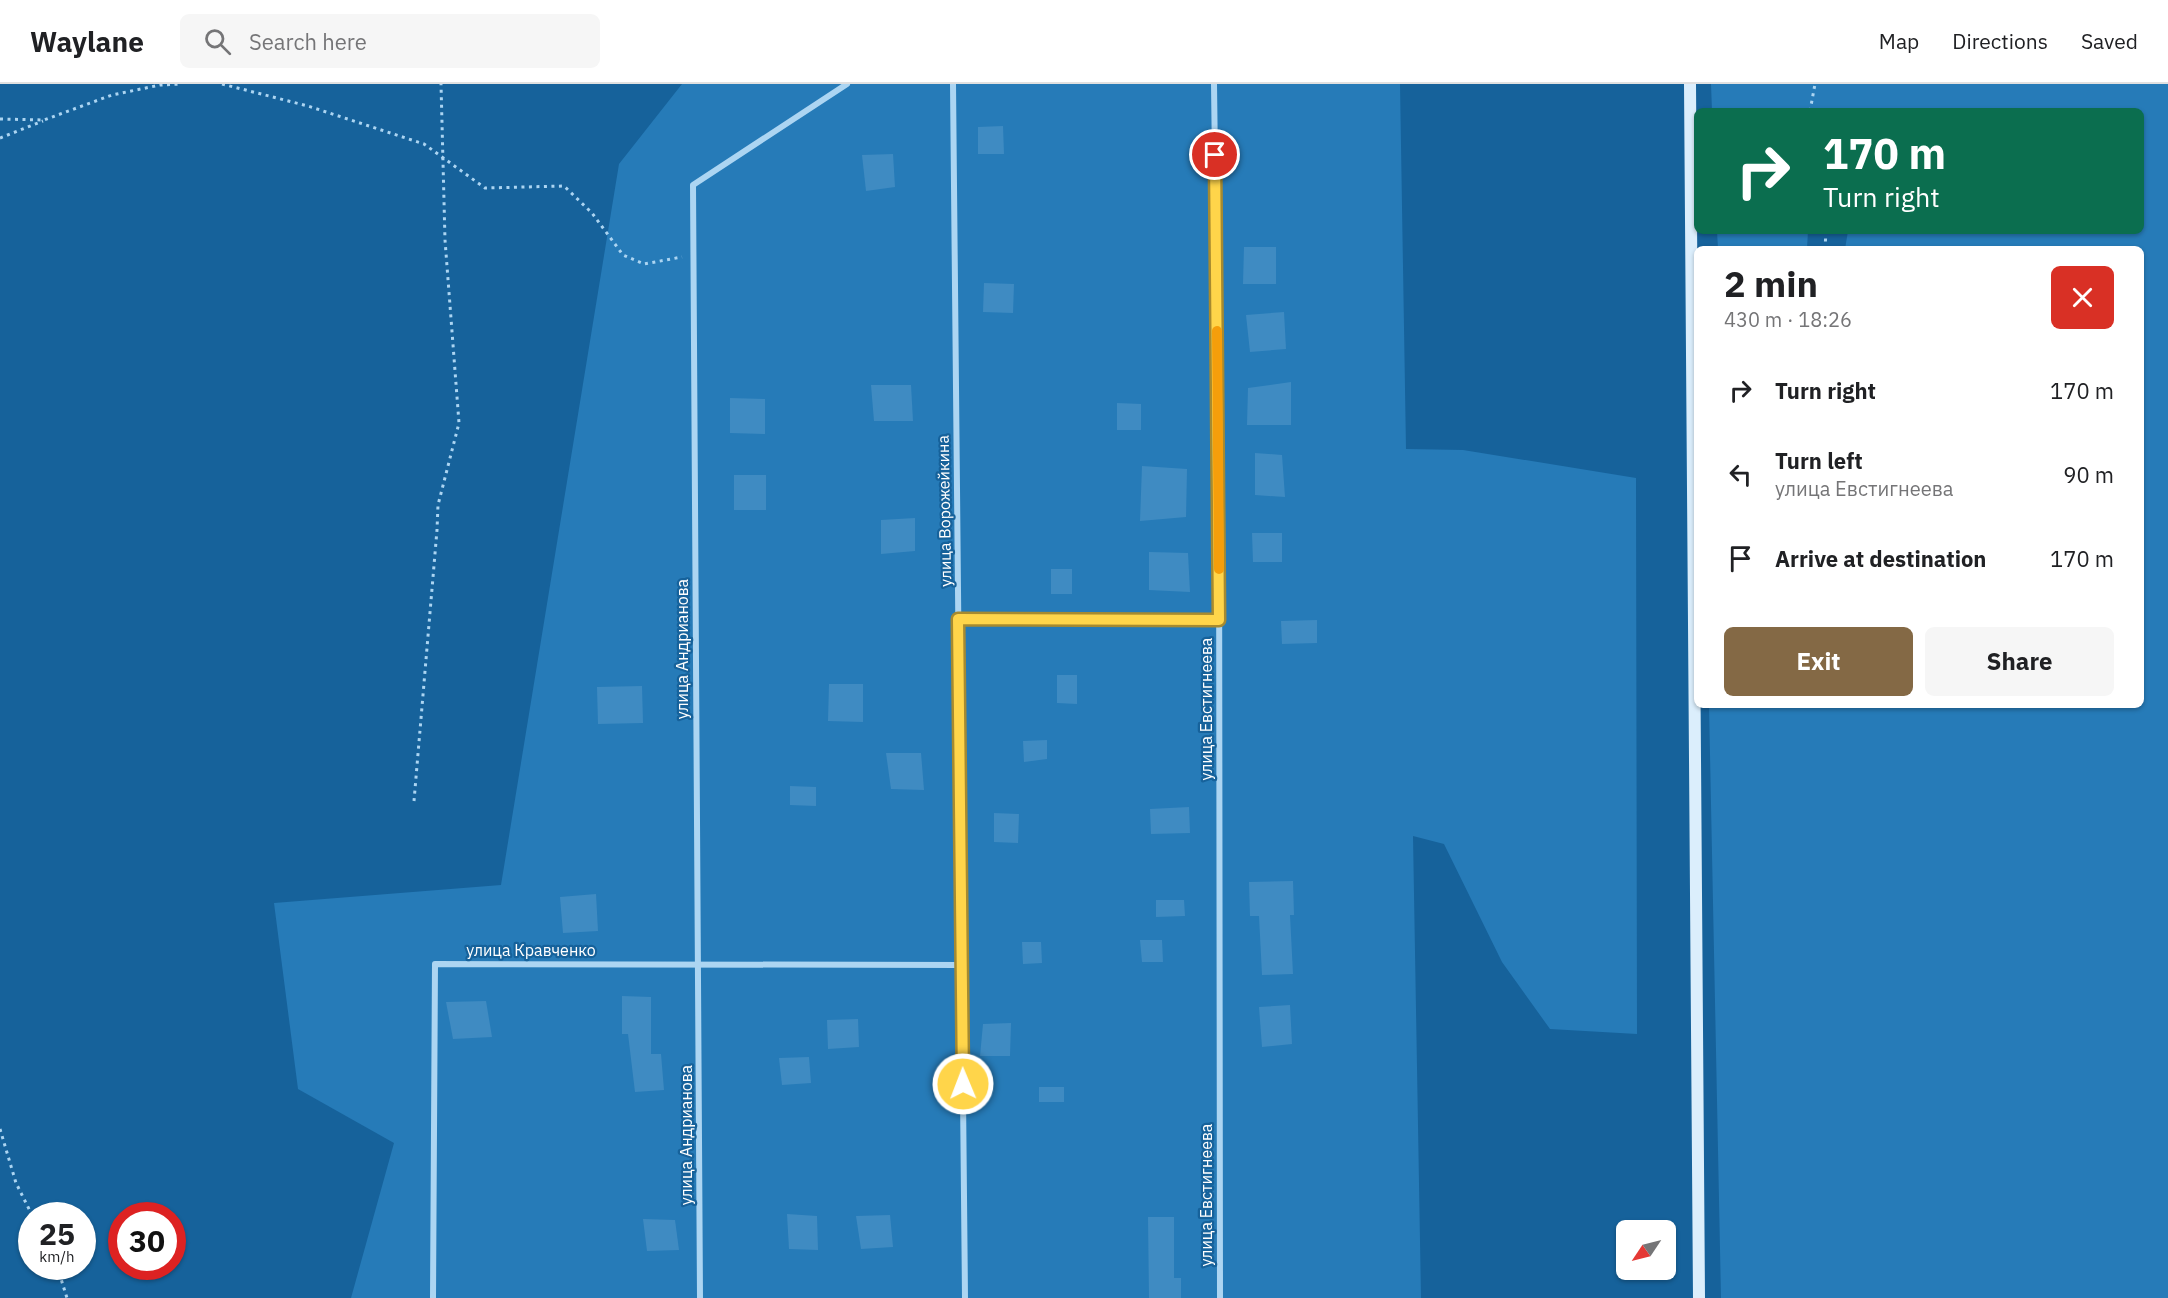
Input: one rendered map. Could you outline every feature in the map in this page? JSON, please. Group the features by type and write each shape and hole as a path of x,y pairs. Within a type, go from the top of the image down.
{"main road":[{"path":"1690,84 1694,624"},
{"path":"1695,708 1699,1298"}],"street":[{"name":"улица Андрианова","path":"700,1298 693,185 847,84"},
{"name":"улица Ворожейкина","path":"953,84 965,1298"},
{"name":"улица Евстигнеева","path":"1214,84 1219,620 1220,1298"},
{"path":"958,619 1219,620"},
{"name":"улица Кравченко","path":"433,1298 435,964 962,965"}],"path":[{"path":"0,138 111,95 160,85 181,84"},
{"path":"222,84 308,106 424,144 485,188 564,186 592,213 623,255 644,264 693,255"},
{"path":"414,801 438,504 459,423 445,240 441,84"},
{"path":"1811,108 1815,84"},
{"path":"0,119 44,120"},
{"path":"0,1129 16,1183 26,1202"},
{"path":"61,1280 66,1298"}],"shaded area":[{"path":"682,84 1400,84 1406,449 1463,450 1636,478 1637,1034 1550,1029 1502,962 1444,844 1413,836 1421,1298 351,1298 394,1143 298,1089 274,903 501,885 619,164"},
{"path":"1711,84 2168,84 2168,1298 1721,1298 1709,708 2144,708 2144,246 1846,246 1848,234 2144,234 2144,108 1712,108"},
{"path":"1717,234 1808,234 1807,246 1718,246"}],"building":[{"path":"1003,126 1004,154 978,154 978,127"},
{"path":"893,154 895,187 866,191 862,155"},
{"path":"1244,247 1276,247 1276,284 1243,284"},
{"path":"984,283 1014,284 1013,313 983,312"},
{"path":"1284,312 1286,349 1250,352 1246,315"},
{"path":"1291,382 1291,425 1247,425 1248,388"},
{"path":"871,385 911,385 913,421 874,421"},
{"path":"730,398 765,399 765,434 730,433"},
{"path":"1117,403 1141,404 1141,430 1117,430"},
{"path":"1255,453 1282,455 1285,497 1255,495"},
{"path":"1142,466 1187,469 1186,517 1140,521"},
{"path":"734,475 766,475 766,510 734,510"},
{"path":"915,518 915,551 881,554 881,520"},
{"path":"1252,533 1282,533 1282,562 1253,562"},
{"path":"1149,552 1188,553 1190,592 1149,590"},
{"path":"1051,569 1072,569 1072,594 1051,594"},
{"path":"1317,620 1317,643 1282,644 1281,621"},
{"path":"1057,675 1077,675 1077,704 1057,703"},
{"path":"829,684 863,684 863,722 828,721"},
{"path":"642,686 643,723 598,724 597,687"},
{"path":"1047,740 1047,759 1024,762 1023,741"},
{"path":"886,753 921,753 924,790 891,789"},
{"path":"790,786 816,787 816,806 790,805"},
{"path":"1189,807 1190,833 1151,834 1150,809"},
{"path":"994,813 1019,814 1018,843 994,842"},
{"path":"1293,881 1294,915 1290,915 1293,974 1262,975 1259,916 1250,916 1249,882"},
{"path":"596,894 598,931 563,933 560,897"},
{"path":"1156,900 1184,900 1185,916 1156,917"},
{"path":"1140,940 1162,940 1163,962 1142,962"},
{"path":"1022,942 1041,942 1042,963 1023,964"},
{"path":"622,996 651,997 651,1054 661,1054 664,1090 635,1092 628,1034 622,1034"},
{"path":"486,1001 492,1037 453,1039 446,1002"},
{"path":"1290,1005 1292,1044 1262,1047 1259,1007"},
{"path":"858,1019 859,1047 828,1049 827,1020"},
{"path":"1011,1023 1010,1056 980,1056 983,1024"},
{"path":"809,1057 811,1083 782,1085 779,1058"},
{"path":"1039,1087 1064,1087 1064,1102 1039,1102"},
{"path":"787,1214 817,1216 818,1250 789,1249"},
{"path":"890,1215 893,1247 861,1249 856,1216"},
{"path":"1148,1217 1174,1217 1174,1278 1181,1278 1181,1298 1149,1298"},
{"path":"643,1219 675,1220 679,1250 647,1251"}],"slow traffic":[{"path":"1217,331 1219,569"}],"route":[{"path":"963,1084 958,619 1219,620 1215,155"}]}
